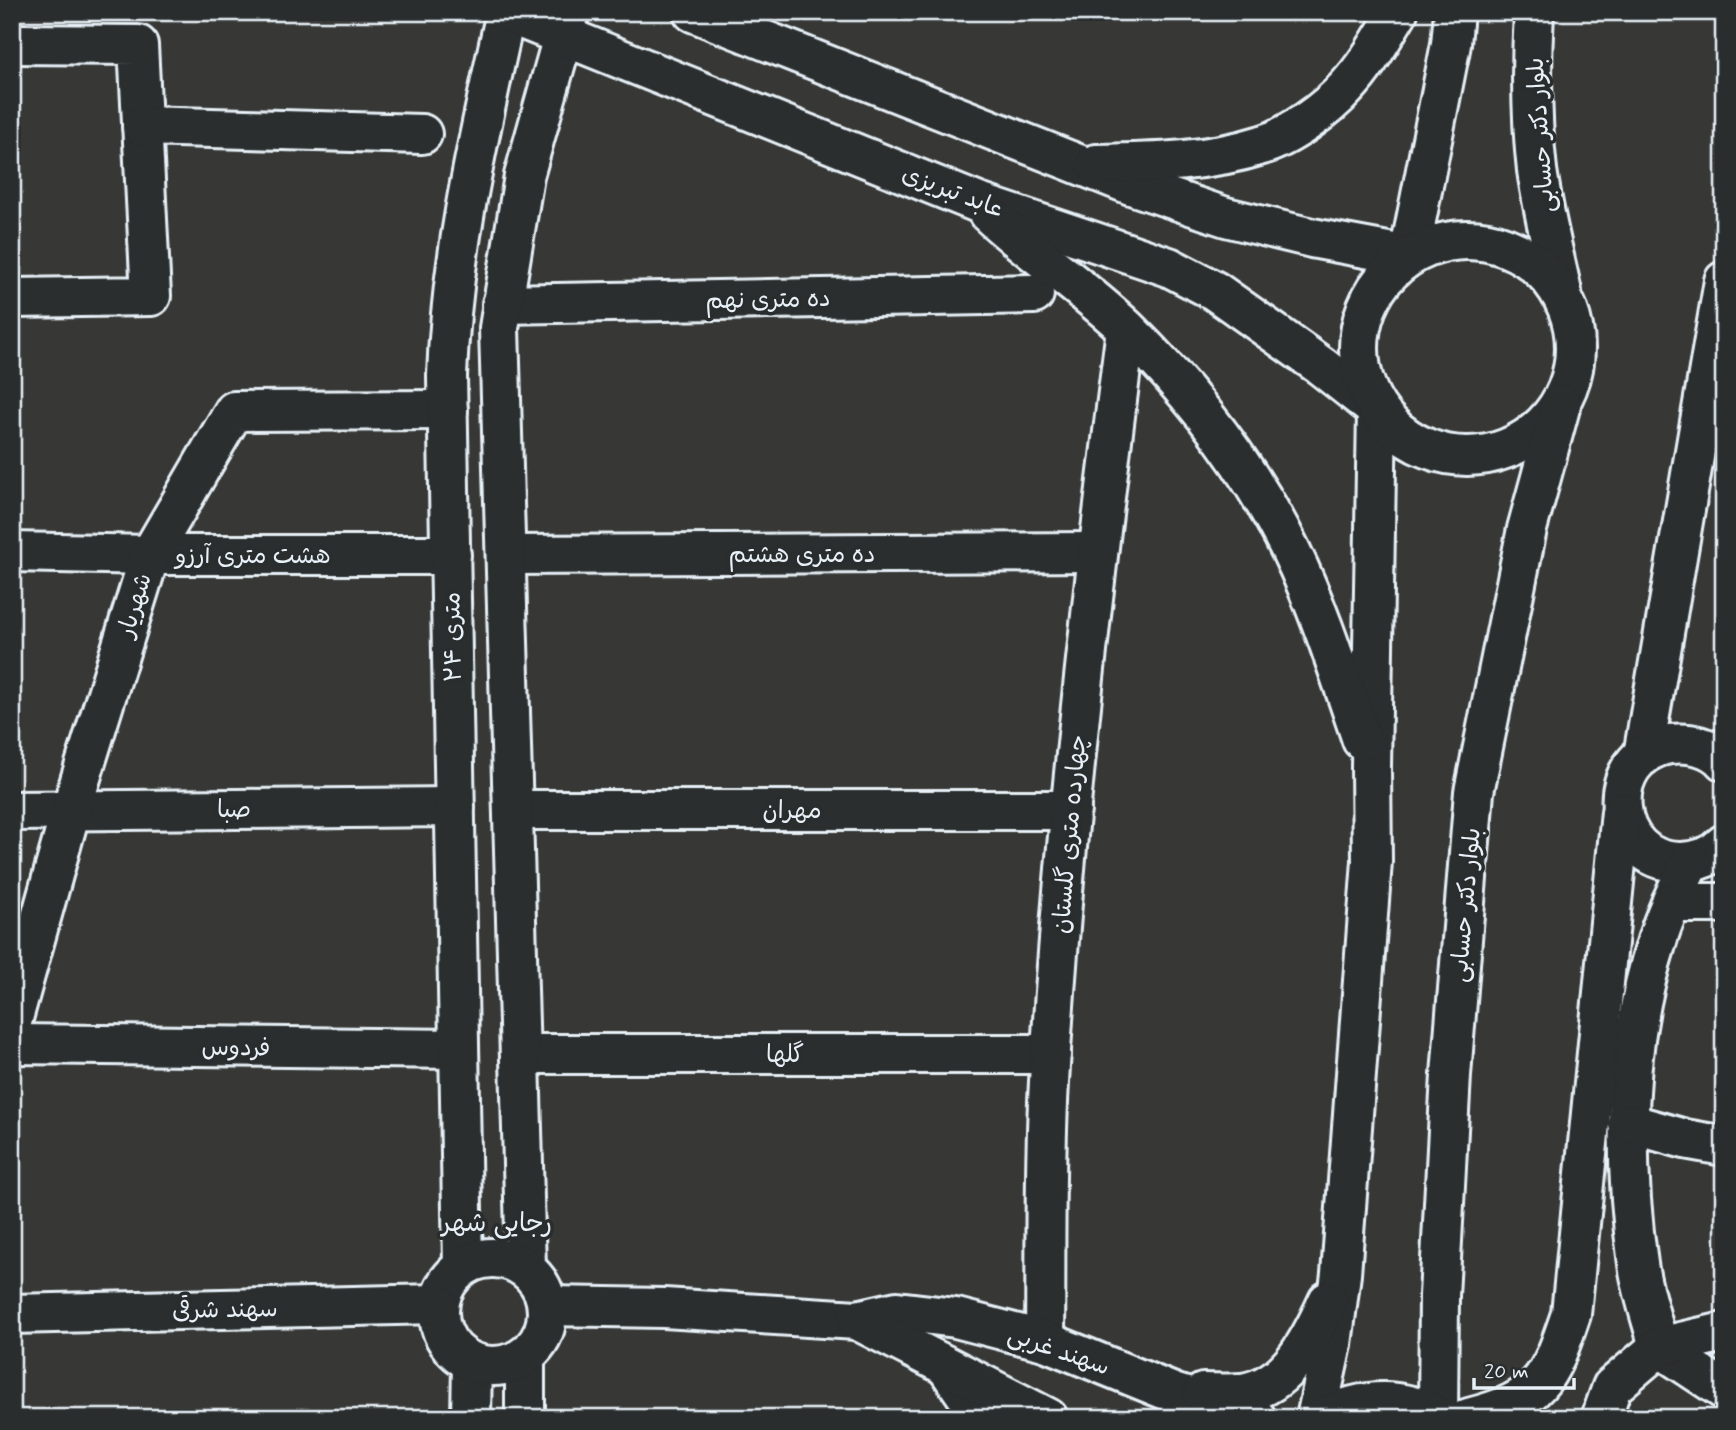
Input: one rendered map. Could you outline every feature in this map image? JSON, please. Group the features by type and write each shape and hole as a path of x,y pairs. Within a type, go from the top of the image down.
{"street":[{"name":"عابد تبریزی","path":"506,12 567,25 976,202 1169,267 1215,291 1321,366 1377,411"},
{"name":"۲۴ متری","path":"463,1266 449,319 460,237 506,12"},
{"path":"693,12 1131,185 1226,217 1312,238 1409,256"},
{"path":"1078,164 1184,160 1264,145 1320,111 1346,88 1398,12"},
{"path":"1409,256 1451,44 1454,12"},
{"name":"بلوار دکتر حسابی","path":"1534,12 1532,104 1537,168 1563,298"},
{"path":"526,1268 499,328 524,176 567,25"},
{"path":"12,44 138,45 151,296 12,298"},
{"path":"142,126 422,134"},
{"path":"976,202 1016,239 1103,307 1126,329 1188,393 1253,481 1291,551 1322,624 1371,768"},
{"path":"1477,240 1511,249 1541,268 1563,298 1575,332 1573,369 1561,404 1536,431 1515,444 1504,450 1468,457 1433,451 1402,435 1377,411 1362,378 1358,344 1360,332 1365,309 1382,279 1409,256 1442,242 1477,240"},
{"path":"1643,756 1707,472 1724,281"},
{"name":"ده متری نهم","path":"502,304 1034,294"},
{"name":"چهارده متری گلستان","path":"1045,1341 1051,1054 1071,810 1097,552 1126,329"},
{"path":"448,393 500,376"},
{"name":"شهریار","path":"12,1022 71,810 150,555 234,411 448,393"},
{"name":"بلوار دکتر حسابی","path":"1449,1417 1439,1296 1450,1089 1474,792 1527,529 1561,404"},
{"path":"1316,1418 1332,1344 1341,1274 1372,861 1377,411"},
{"name":"هشت متری آرزو","path":"12,552 451,555"},
{"name":"ده متری هشتم","path":"506,555 1097,552"},
{"path":"1324,1418 1344,1407 1376,1401 1408,1404 1449,1417 1510,1405 1535,1390 1556,1358 1571,1314 1621,796 1625,781 1632,767 1643,756 1661,746 1682,743 1702,746 1724,761"},
{"name":"صبا","path":"12,811 455,807"},
{"name":"مهران","path":"513,810 1071,810"},
{"path":"1621,812 1627,830 1638,845 1662,859 1690,862 1705,858 1724,844"},
{"path":"1690,862 1657,941 1638,1019 1628,1123 1632,1210 1638,1267 1659,1347 1724,1390"},
{"path":"1671,903 1724,903"},
{"name":"فردوس","path":"12,1044 459,1049"},
{"name":"گلها","path":"520,1054 1051,1054"},
{"path":"1628,1123 1685,1139 1724,1146"},
{"path":"484,1258 505,1258 526,1268 540,1283 548,1307 544,1334 525,1356 515,1362 495,1367 472,1363 450,1346 438,1319 438,1304 450,1278 463,1266 484,1258"},
{"path":"1176,1394 1244,1392 1280,1377 1311,1338 1341,1274"},
{"name":"سهند شرقی","path":"12,1314 438,1304"},
{"name":"سهند غربی","path":"548,1307 664,1308 857,1320 897,1311 956,1318 1045,1341 1176,1394 1256,1418"},
{"name":"سهند غربی","path":"857,1320 1048,1418"},
{"path":"1601,1418 1612,1387 1659,1347 1724,1332"},
{"path":"1659,1347 1724,1359"},
{"path":"525,1356 525,1418"},
{"path":"471,1418 472,1363"},
{"path":"946,1366 982,1418"}],"district":[{"name":"رجایی شهر","path":"497,1222"}]}
